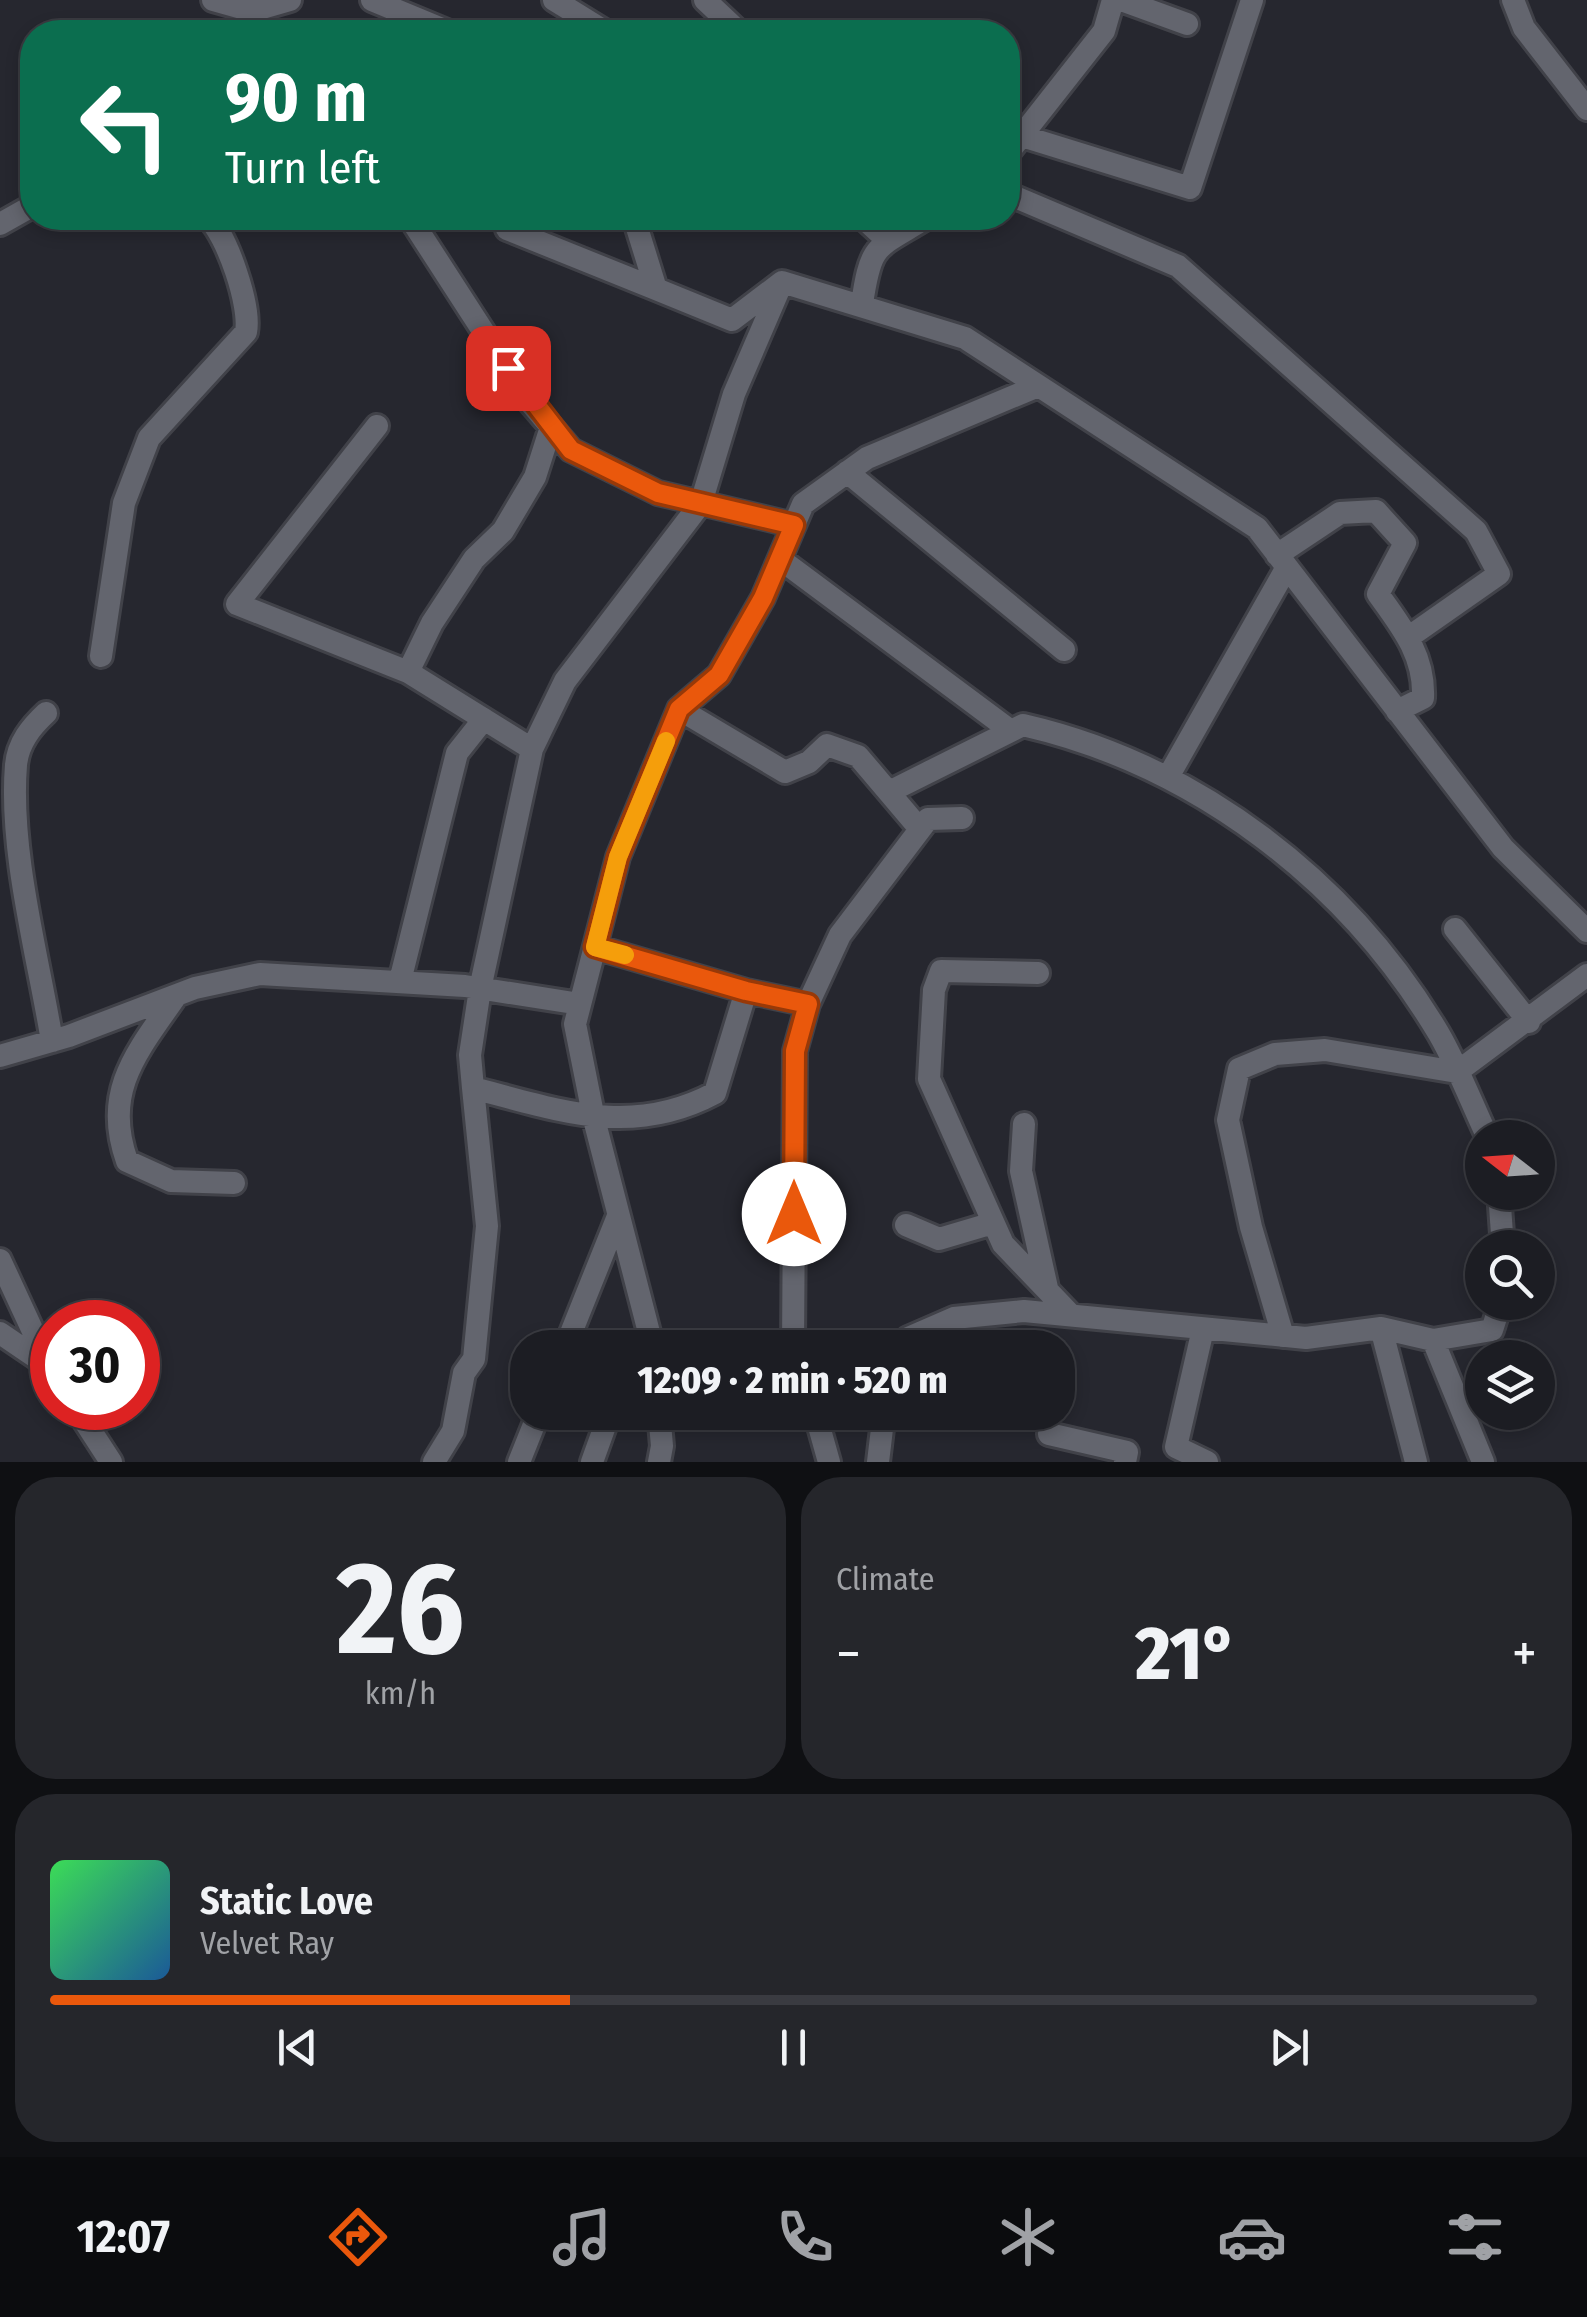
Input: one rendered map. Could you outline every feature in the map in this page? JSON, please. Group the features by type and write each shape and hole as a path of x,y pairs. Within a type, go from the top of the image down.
{"street":[{"path":"213,0 252,12 290,0"},
{"path":"372,0 420,20"},
{"path":"554,0 586,20"},
{"path":"706,0 727,20"},
{"path":"1020,139 1104,31 1113,0"},
{"path":"1121,0 1187,24"},
{"path":"1020,146 1190,188 1252,0"},
{"path":"1513,0 1524,28 1587,109"},
{"path":"246,20 252,12"},
{"path":"1020,199 1178,266 1476,532 1499,574 1409,637"},
{"path":"101,656 124,503 136,467 150,438 246,332 248,320 220,230"},
{"path":"418,230 527,398 571,450 658,493 794,525"},
{"path":"508,230 732,320 782,282"},
{"path":"638,230 656,289"},
{"path":"876,230 887,240"},
{"path":"881,230 887,240"},
{"path":"862,304 869,258 887,240 905,230"},
{"path":"782,282 965,338 1257,528 1503,848 1587,931"},
{"path":"434,1462 453,1431 464,1373 474,1359 487,1226 470,1055 480,989 532,749 565,681 702,503 734,394 782,282"},
{"path":"648,1330 594,1119 575,1024 618,857 679,709 719,675 763,598 803,504 866,458 1038,386"},
{"path":"376,426 237,604 408,672 532,749"},
{"path":"408,672 432,623 474,559 503,530 535,476 551,427"},
{"path":"847,472 1064,650"},
{"path":"1168,777 1282,561 1340,513 1376,512 1405,543 1378,594 1409,637 1424,674 1423,698 1397,711"},
{"path":"780,559 1011,732"},
{"path":"679,709 785,772 809,762 827,745 858,756 920,828"},
{"path":"46,713 28,729 16,762 21,853 52,1041"},
{"path":"400,982 457,753 484,719"},
{"path":"889,792 1023,726 1058,734 1168,777 1276,845 1314,879 1396,970 1440,1036 1480,1120"},
{"path":"793,1330 795,1051 808,1004 840,935 928,818 962,818"},
{"path":"1455,929 1529,1022"},
{"path":"595,947 746,991 808,1004"},
{"path":"1038,973 941,972 934,990 929,1079 1003,1244 1070,1314"},
{"path":"0,1056 176,996 260,974 480,989 580,1004"},
{"path":"1283,1336 1251,1227 1228,1120 1239,1069 1275,1054 1325,1050 1457,1072 1587,975"},
{"path":"474,1088 594,1119 682,1111 715,1093 746,991"},
{"path":"176,996 121,1083 116,1130 127,1161 171,1181 234,1183"},
{"path":"1024,1124 1021,1171 1048,1291"},
{"path":"572,1330 618,1216"},
{"path":"906,1225 938,1239 993,1223"},
{"path":"0,1260 30,1324"},
{"path":"926,1330 954,1318 1024,1311 1306,1338 1382,1328 1434,1340 1492,1330 1495,1320"},
{"path":"640,1330 645,1317"},
{"path":"1382,1328 1416,1462"},
{"path":"1203,1329 1176,1447 1207,1462"},
{"path":"4,1340 30,1355"},
{"path":"1434,1340 1484,1462"},
{"path":"90,1430 111,1462"},
{"path":"518,1462 531,1430"},
{"path":"592,1462 604,1430"},
{"path":"659,1462 661,1430"},
{"path":"820,1430 828,1462"},
{"path":"1049,1434 1127,1452 1125,1462"}],"slow traffic":[{"path":"625,955 595,947 618,857 666,741"}],"route":[{"path":"508,368 527,398 571,450 658,493 794,525 763,598 719,675 679,709 618,857 595,947 746,991 808,1004 795,1051 794,1214"}]}
